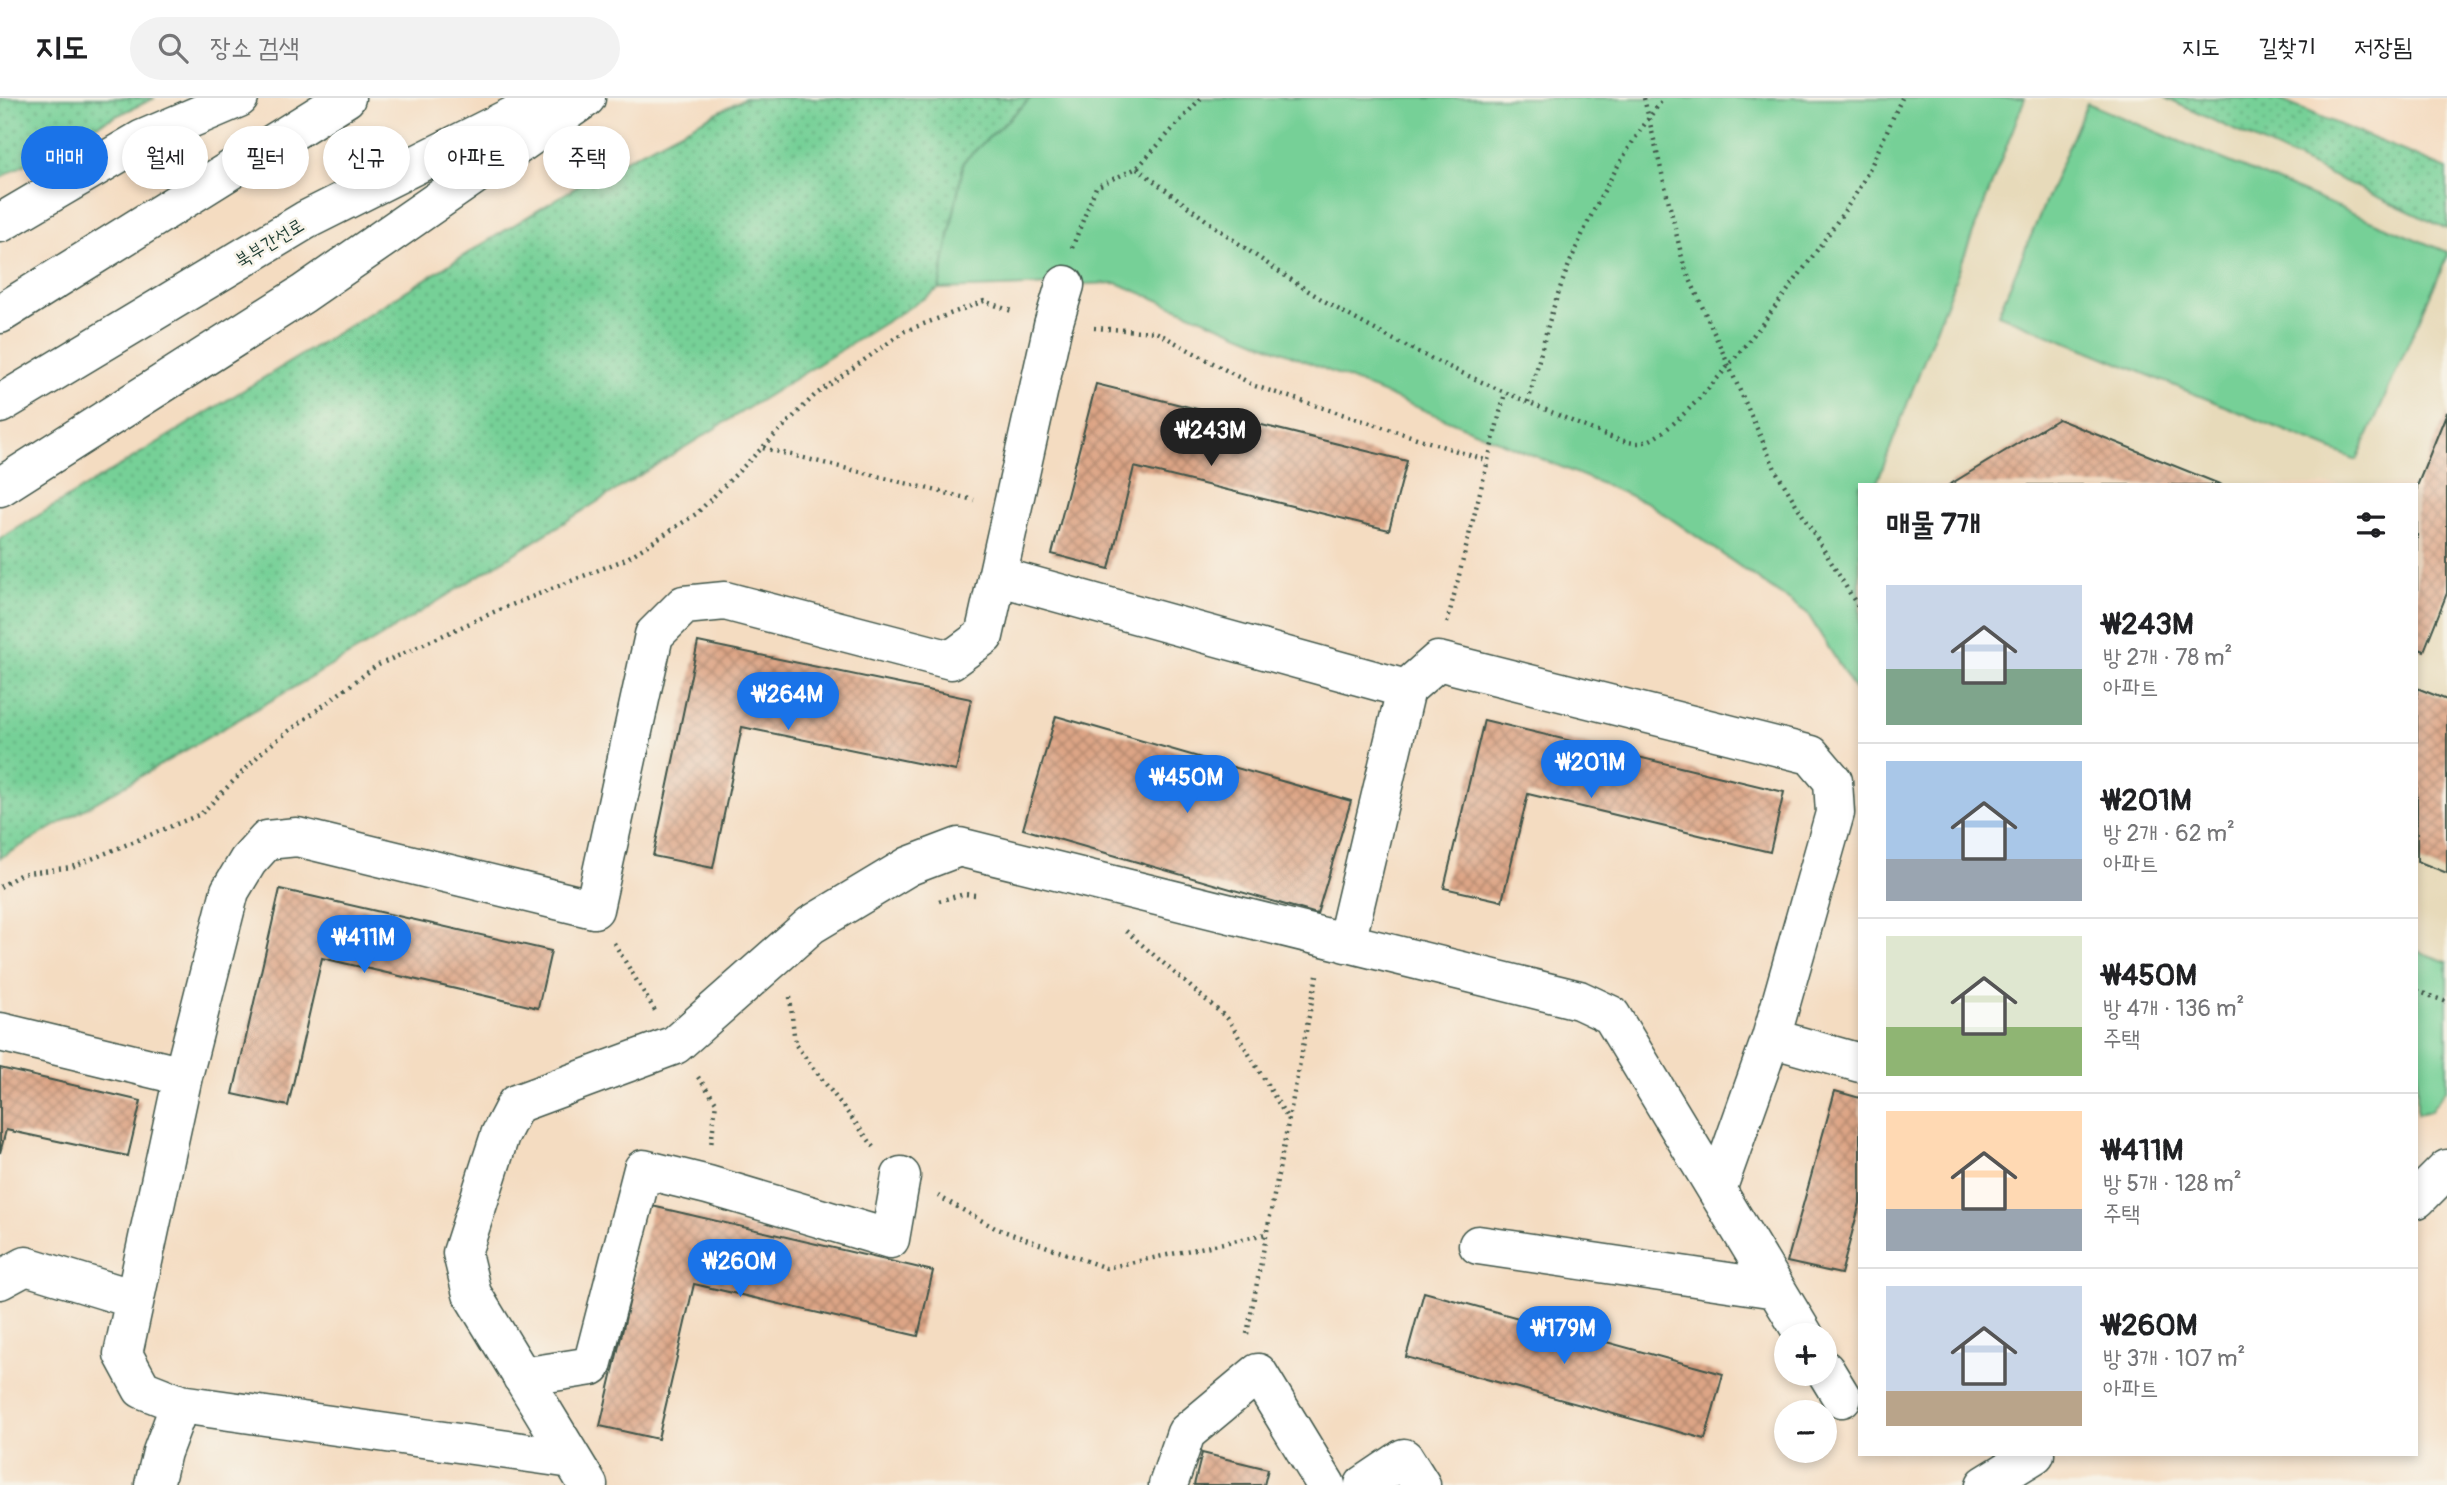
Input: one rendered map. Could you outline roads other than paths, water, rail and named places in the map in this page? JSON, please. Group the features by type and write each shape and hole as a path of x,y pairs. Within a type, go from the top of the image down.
{"main road":[{"path":"0,223 143,139 239,98"},
{"path":"0,314 346,98"},
{"name":"북부간선로","path":"0,404 306,220 549,98"},
{"path":"0,487 303,294 586,98"},
{"path":"580,1472 180,1404 142,1389 123,1354 183,1076 230,891 248,861 267,840 298,837 594,909 654,635 684,605 725,601 951,660 984,636 1053,325 1065,285"},
{"path":"997,576 1406,688"},
{"path":"1335,940 1406,688 1438,660 1811,755 1833,780 1835,813 1771,1038 1717,1190"},
{"path":"580,1472 472,1294 462,1253 500,1135 516,1104 676,1045 811,925 909,866 959,848 1579,1000 1611,1015 1797,1323"},
{"path":"0,1032 183,1076"},
{"path":"1771,1038 1858,1062"},
{"path":"522,1377 592,1366 643,1169 708,1185 890,1239 901,1176"},
{"path":"2418,1198 2447,1169"},
{"path":"1478,1245 1776,1289"},
{"path":"0,1280 26,1266 134,1299"},
{"path":"1168,1485 1186,1433 1258,1373 1326,1485"},
{"path":"154,1485 162,1452 180,1404"},
{"path":"1985,1485 2032,1456"},
{"path":"1364,1485 1404,1458 1421,1485"}]}
